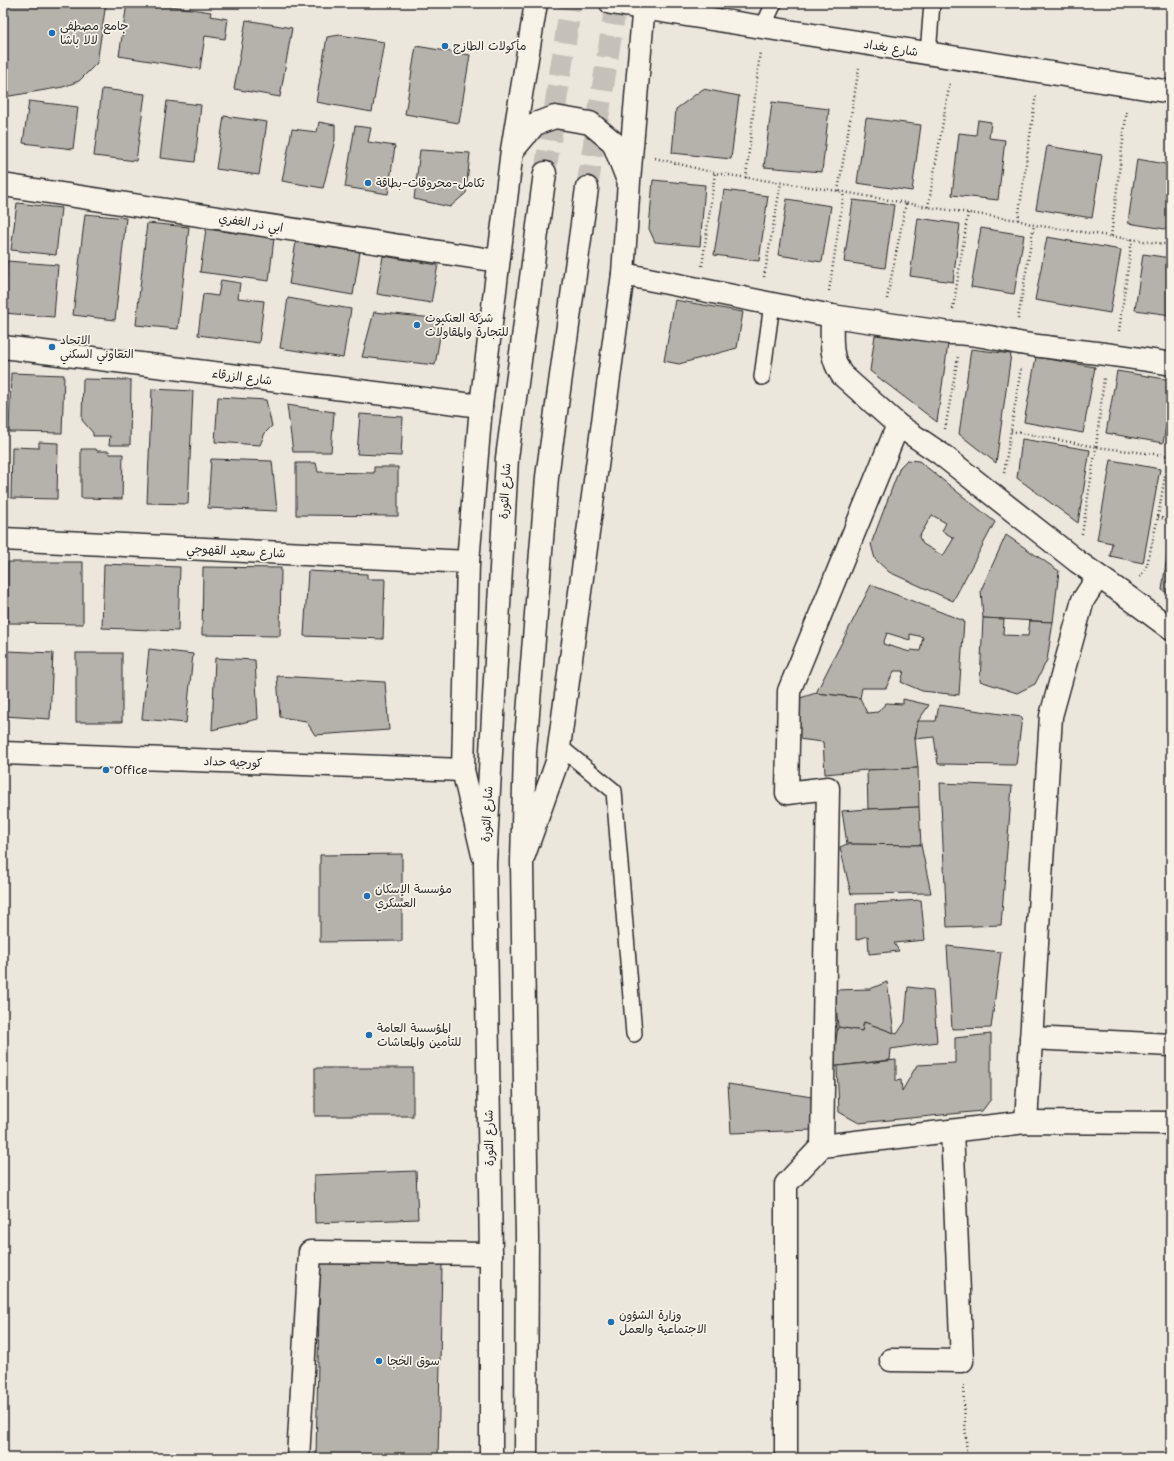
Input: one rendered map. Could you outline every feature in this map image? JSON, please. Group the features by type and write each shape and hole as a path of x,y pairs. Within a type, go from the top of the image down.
{"main road":[{"path":"485,863 463,770 468,562 481,406 498,261 512,150 536,3"},
{"name":"شارع بغداد","path":"611,3 644,6 863,44 1171,92"},
{"path":"522,861 557,762 623,274 628,181 632,151 644,6"},
{"path":"512,150 535,124 548,119 555,117 590,123 613,142 628,181"},
{"name":"شارع الثورة","path":"491,1458 491,1254 485,863 507,458 545,173"},
{"name":"ابي ذر الغفري","path":"3,185 498,261"},
{"path":"526,1458 527,1238 522,861 525,751 547,477 587,188"},
{"path":"623,274 829,316 1171,364"},
{"path":"829,316 833,357 836,366 842,375 898,425 941,454 1078,562 1128,597 1171,630"},
{"name":"شارع الزرقاء","path":"3,347 481,406"},
{"path":"822,1146 828,788 787,793 790,691 898,425"},
{"name":"شارع سعيد القهوجي","path":"3,540 468,562"},
{"path":"1026,1122 1051,716 1083,600 1098,577"},
{"name":"كورجيه حداد","path":"3,753 463,770"},
{"path":"1031,1038 1171,1045"},
{"path":"786,1458 786,1184 822,1146 1026,1122 1171,1123"},
{"path":"891,1360 962,1361 952,1131"},
{"path":"298,1458 310,1252 491,1254"}],"lane":[{"path":"763,27 774,3"},
{"path":"928,54 932,3"},
{"path":"762,377 766,303"},
{"path":"559,746 614,791 634,1034"}],"path":[{"path":"746,178 763,27"},
{"path":"838,191 863,44"},
{"path":"928,207 954,58"},
{"path":"1018,220 1039,71"},
{"path":"1111,236 1130,86"},
{"path":"632,151 715,173 838,191 906,204 1018,220 1034,225 1171,245"},
{"path":"699,289 715,173"},
{"path":"766,303 781,183"},
{"path":"829,316 844,192"},
{"path":"882,324 906,204"},
{"path":"941,454 956,333 968,213"},
{"path":"1000,502 1011,431 1034,225"},
{"path":"1078,562 1111,355 1132,239"},
{"path":"1011,431 1096,447 1170,456"},
{"path":"1128,597 1147,564 1170,456 1171,440"},
{"path":"1158,517 1171,521"},
{"path":"962,1361 967,1458"}],"building":[{"name":"جامع مصطفى لالا باشا","path":"3,3 106,3 97,63 79,81 63,87 10,96 3,95"},
{"path":"127,3 151,3 211,12 210,16 228,19 225,39 205,36 200,69 119,56"},
{"path":"246,20 292,28 280,97 234,89"},
{"path":"340,35 384,42 372,112 316,102 327,37"},
{"path":"416,46 470,55 459,123 405,114"},
{"path":"102,89 145,94 136,161 94,156"},
{"path":"703,89 739,96 731,159 672,153 676,109"},
{"path":"3,97 5,97 3,118"},
{"path":"29,101 78,107 73,149 23,143"},
{"path":"167,101 201,105 195,162 160,158"},
{"path":"772,102 829,109 822,172 764,167"},
{"path":"224,116 267,122 259,175 216,169"},
{"path":"866,118 921,125 912,191 857,183"},
{"path":"978,120 991,122 989,138 1005,140 998,200 952,195 959,133 976,135"},
{"path":"319,122 335,125 335,140 323,188 282,181 292,129 317,132"},
{"path":"355,126 371,128 368,142 395,146 388,194 345,187"},
{"path":"1047,146 1102,155 1092,218 1036,209"},
{"path":"420,150 470,153 466,193 450,207 414,199"},
{"path":"1137,159 1171,165 1171,230 1128,223"},
{"path":"653,180 705,185 700,246 655,242 649,229"},
{"path":"724,190 768,196 759,261 714,255"},
{"path":"787,199 831,206 822,262 778,255"},
{"path":"853,200 894,205 885,268 844,262"},
{"path":"17,203 61,208 56,255 11,250"},
{"path":"85,214 126,218 115,320 73,315"},
{"path":"918,218 960,224 953,282 910,276"},
{"path":"147,223 189,227 178,329 136,325"},
{"path":"981,228 1024,235 1014,294 971,287"},
{"path":"206,229 274,238 269,281 200,272"},
{"path":"1047,237 1121,250 1110,313 1035,300"},
{"path":"296,242 360,252 353,295 289,284"},
{"path":"1143,254 1171,258 1171,315 1135,310"},
{"path":"383,256 438,265 431,303 377,294"},
{"path":"7,261 58,265 54,317 3,313"},
{"path":"221,280 240,283 238,298 264,301 259,343 198,335 203,294 218,296"},
{"path":"288,298 351,309 343,358 280,348"},
{"path":"675,300 743,312 737,348 679,364 664,361"},
{"path":"374,312 443,319 435,365 362,357"},
{"path":"875,335 948,344 937,422 870,371"},
{"path":"971,349 1011,354 996,463 959,434"},
{"path":"1036,357 1095,367 1083,433 1024,422"},
{"path":"1117,371 1171,380 1171,398 1163,443 1106,433"},
{"path":"11,373 64,375 62,433 9,432"},
{"path":"83,379 131,380 130,445 109,445 110,436 93,436 93,433 82,420"},
{"path":"152,389 193,391 188,504 147,503"},
{"path":"218,397 266,400 272,426 265,433 260,445 215,442"},
{"path":"287,405 334,412 331,452 293,452"},
{"path":"360,414 403,417 401,456 357,454"},
{"path":"1022,439 1090,450 1078,523 1017,478"},
{"path":"39,442 58,443 57,499 11,498 12,447 39,448"},
{"path":"81,449 96,449 97,451 109,451 110,454 123,454 122,499 81,498"},
{"path":"211,459 272,461 277,511 208,508"},
{"path":"907,460 919,461 995,522 953,601 889,572 875,559 871,544 900,467","holes":["932,515 946,523 942,531 954,538 943,556 923,544 919,537"]},
{"path":"1111,460 1160,469 1143,563 1110,556 1112,543 1097,540"},
{"path":"296,463 316,463 318,472 374,473 374,467 398,467 398,516 296,515"},
{"path":"1006,535 1059,571 1053,622 983,618 981,590"},
{"path":"1169,542 1171,542 1171,595 1162,590"},
{"path":"8,562 83,562 83,624 8,623"},
{"path":"104,564 180,567 178,631 102,628"},
{"path":"203,567 281,568 280,636 202,635"},
{"path":"308,571 367,574 367,579 385,579 383,639 304,636"},
{"path":"871,585 964,621 959,695 922,691 901,682 904,671 894,671 886,688 862,688 860,698 816,693","holes":["887,633 910,640 910,634 923,637 920,651 911,650 910,652 883,644"]},
{"path":"983,618 1004,619 1003,635 1028,636 1030,621 1053,622 1047,660 1035,684 1017,693 980,681"},
{"path":"149,649 193,654 186,723 142,719"},
{"path":"7,651 53,653 50,719 4,716"},
{"path":"76,653 122,653 122,722 76,722"},
{"path":"215,658 255,660 258,719 212,730"},
{"path":"277,676 385,682 389,730 315,735 306,721 280,717"},
{"path":"816,693 860,698 867,713 878,712 886,703 903,704 903,699 929,705 918,721 915,739 918,768 867,770 825,774 823,742 798,739 800,698"},
{"path":"939,705 1022,717 1016,765 938,764 934,737 915,739 918,721 936,721"},
{"path":"918,768 919,807 868,809 867,770"},
{"path":"940,783 1012,786 1001,925 947,927"},
{"path":"919,807 921,845 847,844 842,811"},
{"path":"847,844 921,845 931,893 851,894 840,847"},
{"path":"402,854 402,941 320,942 320,855"},
{"path":"921,900 925,940 894,943 899,951 869,954 868,936 856,940 856,904"},
{"path":"947,946 1001,952 991,1028 952,1029"},
{"path":"887,982 894,1033 864,1022 862,1031 838,1027 835,990 870,989"},
{"path":"908,987 933,990 937,1042 891,1049 890,1060 837,1066 832,1065 838,1027 862,1031 864,1022 897,1034 905,1022"},
{"path":"991,1034 991,1099 982,1111 859,1123 839,1112 837,1066 896,1060 896,1081 901,1080 902,1091 917,1065 955,1063 955,1038"},
{"path":"315,1068 413,1068 413,1116 315,1116"},
{"path":"728,1084 812,1097 812,1130 731,1133"},
{"path":"416,1171 418,1219 315,1223 314,1175"},
{"name":"سوق الخجا","path":"320,1263 442,1265 438,1458 316,1458"}],"tunnel":[{"path":"545,173 571,3"},
{"path":"587,188 616,3"}],"place":[{"name":"جامع مصطفى لالا باشا","path":"52,33"},
{"name":"مأكولات الطازج","path":"445,46"},
{"name":"تكامل-محروقات-بطاقة","path":"368,183"},
{"name":"شركة العنكبوت للتجارة والمقاولات","path":"417,325"},
{"name":"الاتحاد التعاوني السكني","path":"52,347"},
{"name":"Office","path":"106,770"},
{"name":"مؤسسة الإسكان العسكري","path":"367,896"},
{"name":"المؤسسة العامة للتأمين والمعاشات","path":"369,1035"},
{"name":"وزارة الشؤون الاجتماعية والعمل","path":"611,1322"},
{"name":"سوق الخجا","path":"379,1361"}]}
